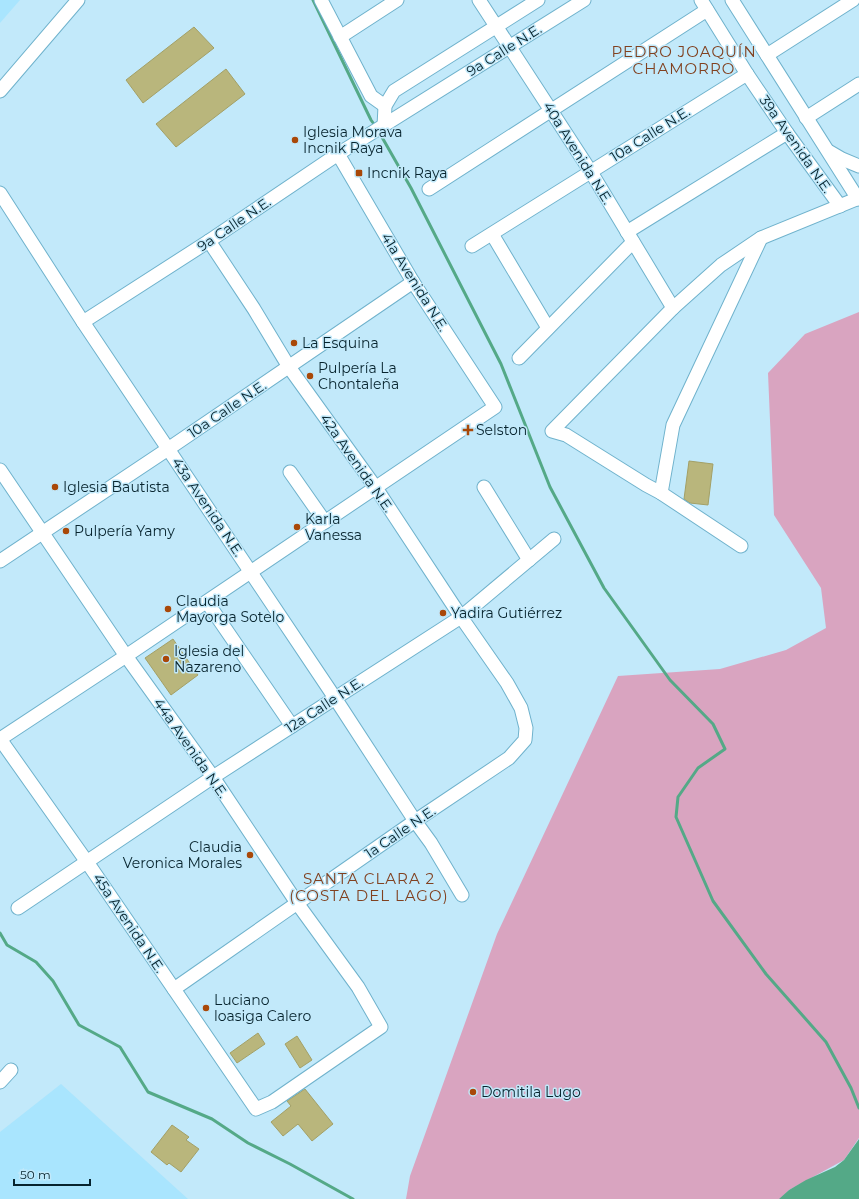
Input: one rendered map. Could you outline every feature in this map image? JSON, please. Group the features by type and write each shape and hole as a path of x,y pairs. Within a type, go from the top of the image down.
{"street":[{"path":"0,91 78,0"},
{"path":"321,0 370,96 385,106 380,128"},
{"path":"340,37 397,0"},
{"name":"40a Avenida N.E.","path":"479,0 591,172 673,308"},
{"name":"9a Calle N.E.","path":"385,106 394,91 538,0"},
{"name":"9a Calle N.E.","path":"83,322 209,241 338,154 584,0"},
{"name":"39a Avenida N.E.","path":"732,0 858,199"},
{"path":"767,56 853,0"},
{"path":"429,189 551,110 704,5"},
{"name":"39a Avenida N.E.","path":"704,5 747,74 787,133 840,206"},
{"name":"10a Calle N.E.","path":"472,246 747,74"},
{"path":"806,118 859,84"},
{"path":"519,358 630,237 787,133"},
{"path":"827,149 842,159 859,166"},
{"name":"41a Avenida N.E.","path":"338,154 413,282 495,407 376,488"},
{"name":"43a Avenida N.E.","path":"0,193 83,322 431,843 462,895"},
{"path":"741,546 661,493 566,435 552,431 673,308 721,265 761,238 858,199"},
{"path":"492,234 548,328"},
{"path":"661,493 673,425 761,238"},
{"name":"42a Avenida N.E.","path":"209,241 254,309 289,367 376,488 461,617 507,683"},
{"name":"10a Calle N.E.","path":"0,560 168,449 413,282"},
{"name":"44a Avenida N.E.","path":"0,470 126,656 213,777 297,903 358,987 381,1028 272,1102 256,1109"},
{"path":"290,472 325,522"},
{"path":"484,487 529,560"},
{"path":"0,739 376,488"},
{"name":"12a Calle N.E.","path":"18,908 213,777 461,617 554,539"},
{"path":"207,602 292,726"},
{"name":"1a Calle N.E.","path":"174,990 415,821 509,758 525,740 526,728 521,708 507,683"},
{"name":"45a Avenida N.E.","path":"0,739 87,862 256,1109"},
{"path":"0,1082 11,1070"}],"shaded area":[{"path":"0,0 20,0 0,23"},
{"path":"859,312 859,1138 844,1160 789,1190 780,1199 406,1199 410,1176 497,934 618,676 720,669 786,650 826,628 821,588 774,515 768,373 805,334"},
{"path":"61,1084 188,1199 0,1199 0,1132"},
{"path":"859,1139 859,1199 779,1199 789,1190 806,1180 835,1167 844,1160"}],"building":[{"path":"194,27 214,48 143,103 126,80"},
{"path":"226,69 245,94 176,147 156,124"},
{"path":"689,461 713,464 708,505 690,503 684,499"},
{"path":"173,639 198,675 171,695 145,658"},
{"path":"258,1033 265,1044 237,1063 230,1053"},
{"path":"297,1036 312,1060 300,1068 285,1044"},
{"path":"305,1089 333,1124 312,1141 298,1124 283,1136 271,1122 291,1106 287,1101"},
{"path":"172,1125 189,1137 186,1140 199,1149 181,1172 169,1163 167,1165 151,1152"}],"waterway":[{"path":"313,0 371,120 376,127"},
{"path":"379,132 411,188 501,364 550,487 604,588 670,680 713,724 725,749 698,768 678,797 676,817 713,901 766,974 826,1042 851,1088 859,1108"},
{"path":"0,933 7,945 36,962 53,981 79,1025 120,1047 148,1092 212,1119 248,1143 290,1164 353,1199"}],"place":[{"name":"Iglesia Morava Incnik Raya","path":"295,140"},
{"name":"Incnik Raya","path":"359,173"},
{"name":"La Esquina","path":"294,343"},
{"name":"Pulpería La Chontaleña","path":"310,376"},
{"name":"Selston","path":"468,430"},
{"name":"Iglesia Bautista","path":"55,487"},
{"name":"Karla Vanessa","path":"297,527"},
{"name":"Pulpería Yamy","path":"66,531"},
{"name":"Claudia Mayorga Sotelo","path":"168,609"},
{"name":"Yadira Gutiérrez","path":"443,613"},
{"name":"Iglesia del Nazareno","path":"166,659"},
{"name":"Claudia Veronica Morales","path":"250,855"},
{"name":"Luciano loasiga Calero","path":"206,1008"},
{"name":"Domitila Lugo","path":"473,1092"}],"district":[{"name":"PEDRO JOAQUÍN CHAMORRO","path":"684,60"},
{"name":"SANTA CLARA 2 (COSTA DEL LAGO)","path":"369,888"}]}
